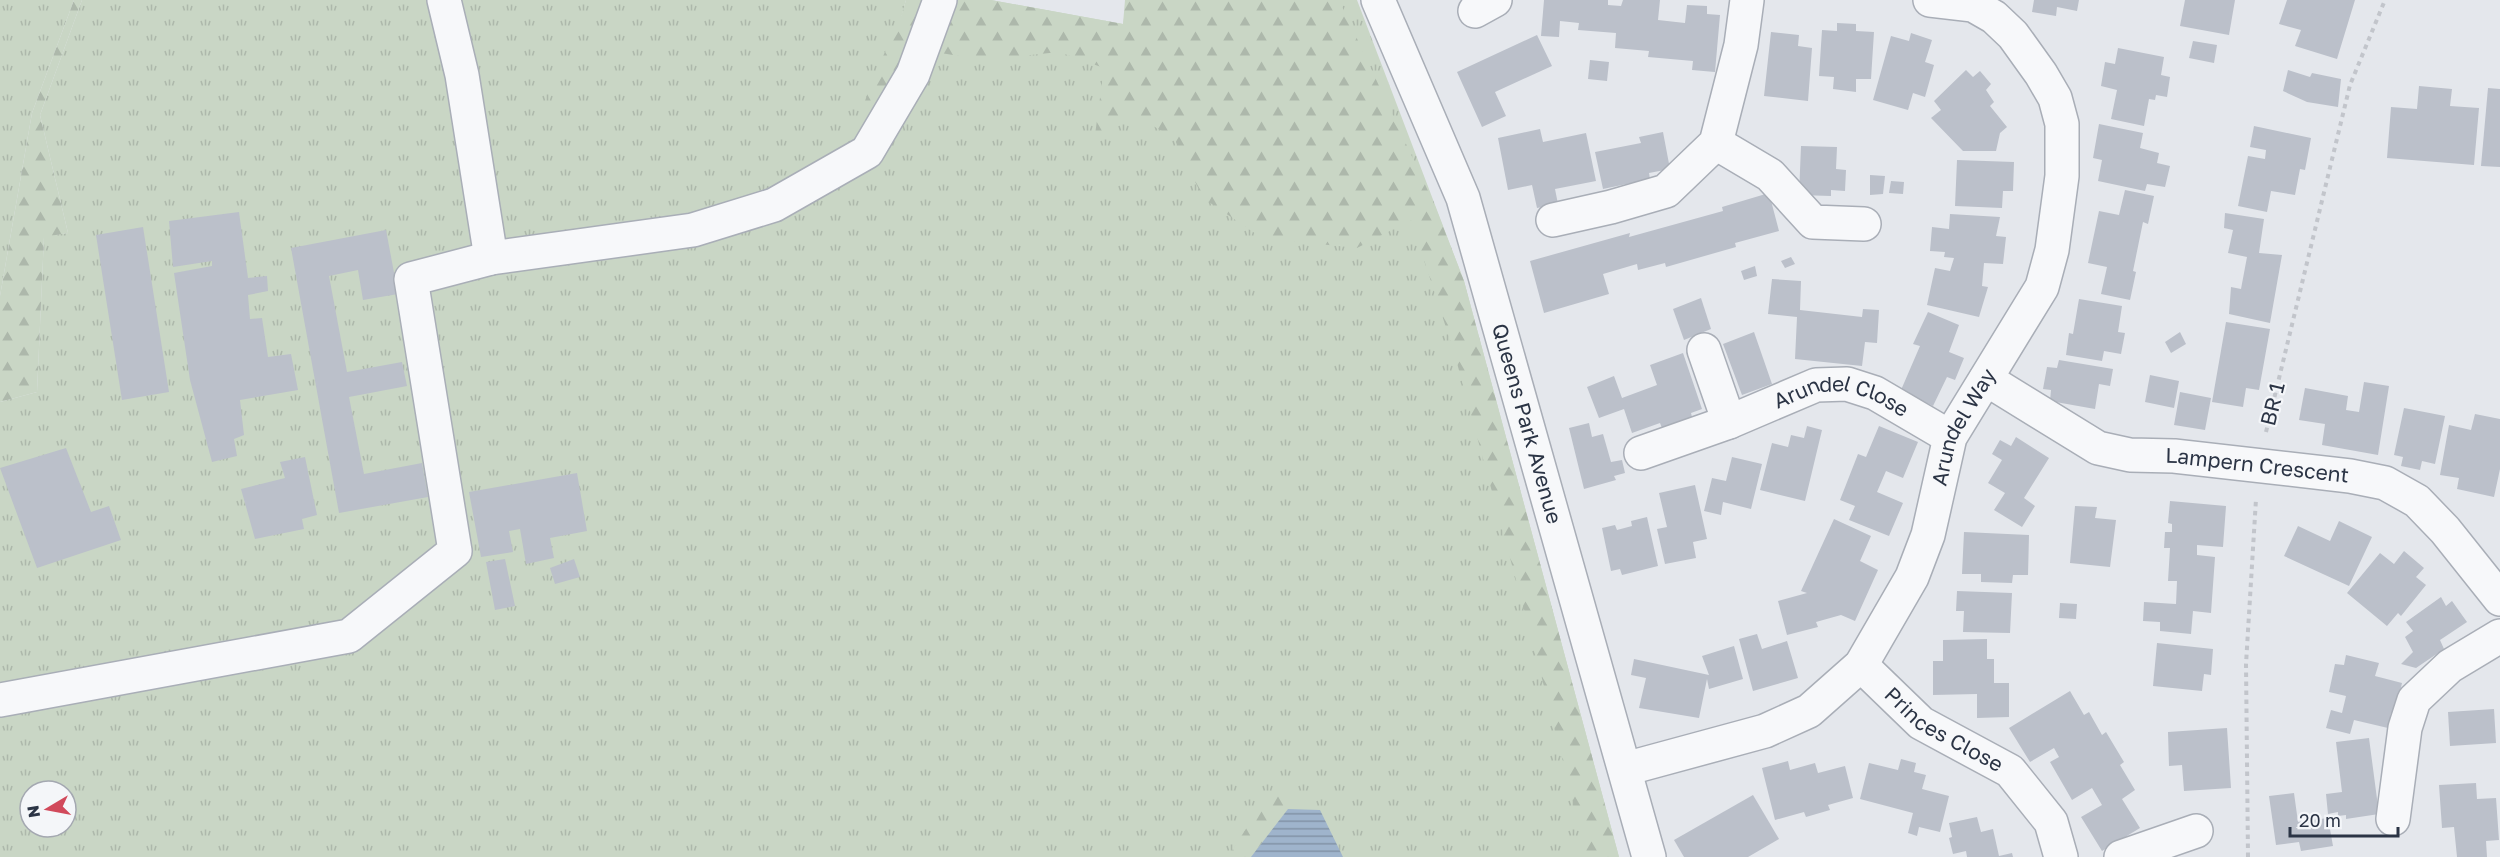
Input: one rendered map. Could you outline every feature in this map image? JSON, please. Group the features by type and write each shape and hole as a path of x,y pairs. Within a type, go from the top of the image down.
{"street":[{"path":"444,0 462,75 491,258"},
{"path":"0,700 349,636 454,551 411,279 491,258 693,230 774,205 867,152 913,74 940,0"},
{"name":"Queens Park Avenue","path":"1378,0 1463,198 1648,857"},
{"path":"1553,220 1611,207 1666,191 1716,143 1741,45 1747,0"},
{"name":"Arundel Way","path":"1624,769 1765,731 1809,711 1861,665 1912,577 1928,535 1950,437 2042,287 2052,250 2062,176 2062,124 2055,98 2013,35 1994,17 1973,5 1930,0"},
{"path":"1716,143 1770,176 1813,222 1864,224"},
{"path":"1704,350 1729,422"},
{"name":"Lampern Crescent","path":"1986,379 2098,448 2130,455 2174,456 2350,476 2385,483 2417,501 2445,530 2500,599"},
{"name":"Arundel Close","path":"1641,453 1729,422 1816,385 1847,384 1875,393 1950,437"},
{"path":"2393,819 2405,728 2414,700 2450,666 2500,636"},
{"name":"Princes Close","path":"1861,665 1921,723 2010,771 2051,822 2061,857 2073,857"},
{"path":"2121,857 2196,831"}],"path":[{"name":"BR 1","path":"2248,857 2246,664 2258,467 2350,85 2385,0"}],"green space":[{"path":"0,0 74,0 32,113 0,296"},
{"path":"74,0 82,0 40,115 68,233 44,237 37,392 0,402 0,296 32,113"},
{"path":"82,0 906,0 900,22 991,0 1123,24 1127,0 1357,0 1464,281 1619,857 0,857 0,402 37,392 44,236 68,233 40,115"},
{"path":"906,0 991,0 1123,24 1125,0 1339,0 1435,206 1464,281 1619,857 1587,857 1531,635 1454,352 1411,220 1357,248 1262,238 1203,198 1174,138 1136,116 1095,135 1104,68 1059,52 984,60 922,50 874,140 856,128 873,77 899,23"},
{"path":"1278,794 1308,810 1288,809 1251,857 1228,857 1258,810"}],"water":[{"path":"1288,809 1320,810 1343,857 1251,857"}],"building":[{"path":"1544,0 1608,0 1608,5 1621,6 1623,0 1660,0 1658,20 1685,23 1687,5 1707,6 1707,14 1720,15 1715,72 1692,70 1693,61 1648,57 1649,51 1615,48 1616,33 1578,30 1579,23 1560,21 1559,37 1541,36"},
{"path":"2034,0 2079,0 2077,11 2057,7 2056,16 2032,12"},
{"path":"2185,0 2235,0 2229,35 2180,26"},
{"path":"2287,0 2355,0 2337,59 2295,46 2301,30 2279,24"},
{"path":"1837,23 1856,24 1856,31 1874,32 1871,79 1856,79 1856,92 1833,89 1834,77 1819,76 1822,30 1837,31"},
{"path":"1771,32 1799,35 1798,46 1812,48 1808,101 1764,96"},
{"path":"1911,33 1932,40 1925,62 1934,65 1925,97 1913,93 1908,110 1873,100 1891,36 1909,41"},
{"path":"1537,35 1552,66 1495,92 1506,116 1482,127 1457,72"},
{"path":"2193,41 2217,45 2214,63 2189,58"},
{"path":"2118,48 2164,57 2161,75 2170,77 2167,97 2156,95 2155,100 2149,99 2144,126 2111,119 2117,90 2101,86 2105,62 2115,64"},
{"path":"1590,60 1609,62 1607,81 1588,79"},
{"path":"1966,70 1973,77 1980,71 1991,84 1986,90 1994,102 1990,106 2007,127 2000,133 1996,151 1963,151 1931,118 1941,110 1934,101"},
{"path":"2288,70 2310,77 2312,73 2341,79 2338,107 2307,102 2283,91"},
{"path":"2419,86 2452,89 2450,106 2479,108 2474,165 2387,158 2391,107 2417,109"},
{"path":"2488,88 2500,89 2500,167 2481,166"},
{"path":"2099,124 2143,133 2140,148 2159,153 2157,163 2170,166 2165,187 2147,184 2145,191 2098,181 2102,160 2093,158"},
{"path":"2254,126 2311,138 2305,170 2300,169 2295,195 2271,191 2267,212 2238,206 2248,156 2265,159 2266,150 2250,147"},
{"path":"1540,129 1543,142 1586,133 1596,181 1555,189 1558,204 1537,208 1532,185 1508,190 1498,138"},
{"path":"1663,132 1670,169 1649,173 1650,179 1603,189 1595,152 1641,143 1639,137"},
{"path":"1801,146 1837,147 1836,169 1846,170 1845,191 1831,190 1831,196 1799,195"},
{"path":"1957,160 2014,162 2013,191 2003,191 2002,208 1955,206"},
{"path":"1870,175 1885,176 1883,194 1870,195"},
{"path":"1891,181 1904,182 1903,194 1889,193"},
{"path":"2125,190 2154,196 2148,224 2143,222 2133,271 2136,272 2130,300 2101,294 2107,267 2088,263 2099,211 2119,215"},
{"path":"1769,193 1779,231 1735,243 1736,247 1666,267 1665,263 1638,270 1637,264 1603,274 1609,294 1544,313 1530,261 1630,233 1629,237 1723,211 1722,207"},
{"path":"239,212 248,278 267,276 268,291 248,295 250,319 262,318 268,357 291,354 298,390 240,400 244,435 234,439 237,456 212,462 190,380 174,273 212,266 212,261 173,267 169,221"},
{"path":"2225,213 2264,219 2259,253 2282,255 2270,323 2229,314 2231,287 2241,289 2247,257 2228,253 2233,230 2224,228"},
{"path":"1950,214 2000,217 1996,236 2006,237 2003,264 1984,263 1982,286 1988,287 1979,317 1927,305 1935,268 1950,271 1954,258 1944,257 1945,252 1930,251 1932,227 1949,229"},
{"path":"143,227 169,392 122,400 96,235"},
{"path":"386,230 398,294 363,300 358,270 329,276 347,372 402,362 407,386 349,397 364,474 422,463 428,497 339,513 291,248"},
{"path":"1791,257 1795,264 1785,268 1781,261"},
{"path":"1755,266 1757,276 1744,280 1741,271"},
{"path":"1772,279 1801,281 1800,310 1862,317 1863,309 1879,310 1877,343 1865,342 1862,366 1795,359 1797,317 1768,314"},
{"path":"1701,298 1711,329 1684,340 1673,309"},
{"path":"2079,299 2122,306 2118,332 2125,333 2121,354 2104,351 2102,361 2066,355 2069,333 2073,334"},
{"path":"1928,312 1959,325 1949,352 1964,358 1955,380 1947,377 1933,406 1901,390 1920,346 1913,344"},
{"path":"2226,322 2270,329 2259,390 2246,388 2243,407 2212,402"},
{"path":"1754,332 1772,384 1742,395 1723,344"},
{"path":"2180,332 2186,344 2171,353 2165,342"},
{"path":"1683,353 1702,409 1691,413 1692,417 1662,428 1660,423 1632,433 1624,409 1599,418 1587,387 1614,376 1622,398 1657,385 1650,365"},
{"path":"2059,360 2113,369 2110,386 2099,384 2095,409 2050,401 2051,390 2043,389 2047,367 2057,368"},
{"path":"2150,375 2179,381 2174,408 2145,402"},
{"path":"2364,382 2389,386 2378,455 2322,445 2325,424 2299,420 2305,388 2348,396 2346,410 2359,412"},
{"path":"2180,392 2211,398 2205,430 2174,425"},
{"path":"2404,408 2445,416 2435,464 2422,461 2420,470 2401,466 2403,457 2394,455"},
{"path":"2475,414 2500,419 2500,469 2494,497 2457,489 2459,478 2440,475 2449,425 2471,430"},
{"path":"1589,423 1592,437 1603,434 1611,462 1622,460 1625,473 1614,476 1616,480 1584,489 1569,428"},
{"path":"1807,426 1822,430 1805,501 1760,490 1772,443 1788,447 1791,435 1804,438"},
{"path":"1879,426 1918,442 1903,478 1886,471 1877,492 1903,503 1889,536 1849,520 1855,506 1840,500 1858,454 1866,457"},
{"path":"2016,437 2049,458 2024,498 2035,506 2022,527 1994,510 2005,493 1988,483 2002,460 1992,454 2000,440 2011,446"},
{"path":"66,448 91,512 109,506 121,540 37,568 0,468"},
{"path":"305,457 317,515 302,519 304,529 255,539 241,489 285,478 280,462"},
{"path":"1732,457 1762,464 1751,509 1723,502 1721,515 1704,511 1712,478 1726,481"},
{"path":"577,473 587,531 550,538 554,558 526,564 520,529 509,531 513,552 481,557 469,492"},
{"path":"1695,485 1707,539 1693,542 1696,558 1665,564 1657,529 1667,527 1659,493"},
{"path":"2170,501 2226,506 2223,547 2197,545 2197,555 2215,557 2211,613 2193,611 2191,634 2160,631 2160,622 2143,621 2144,602 2176,604 2177,581 2168,581 2170,548 2164,548 2165,532 2172,532 2172,524 2168,523"},
{"path":"2075,506 2097,507 2095,518 2116,520 2110,567 2070,563"},
{"path":"1647,517 1658,566 1622,575 1620,569 1611,571 1602,528 1615,525 1617,530 1632,526 1631,521"},
{"path":"1834,519 1871,536 1860,561 1878,570 1855,621 1841,615 1816,622 1818,627 1787,635 1778,601 1807,593 1801,591"},
{"path":"2339,521 2372,537 2349,586 2284,556 2298,526 2330,541"},
{"path":"1964,532 2029,535 2028,575 2013,575 2012,583 1981,582 1981,574 1962,574"},
{"path":"2404,551 2424,568 2416,577 2426,585 2401,616 2398,613 2387,626 2347,593 2380,553 2394,564"},
{"path":"505,559 515,606 495,610 486,562"},
{"path":"574,559 580,577 555,584 550,568"},
{"path":"1957,591 2012,593 2010,633 1963,632 1964,611 1956,611"},
{"path":"2441,597 2446,606 2452,601 2467,622 2440,640 2444,649 2416,668 2401,664 2413,652 2405,637 2413,631 2406,622"},
{"path":"2060,603 2077,604 2076,619 2059,618"},
{"path":"1757,634 1762,649 1787,641 1798,678 1753,691 1739,639"},
{"path":"1987,639 1987,659 1994,659 1994,683 2009,683 2009,717 1977,718 1977,694 1933,695 1933,661 1943,661 1943,640"},
{"path":"2157,643 2213,649 2211,675 2204,674 2202,691 2153,686"},
{"path":"1734,646 1743,679 1709,689 1707,679 1699,718 1639,708 1646,678 1631,675 1634,659 1709,675 1702,656"},
{"path":"2346,655 2379,663 2375,676 2402,683 2395,714 2391,713 2388,728 2354,720 2350,734 2326,728 2331,710 2342,713 2346,696 2329,692 2335,664 2344,665"},
{"path":"2070,691 2084,715 2089,712 2102,735 2106,732 2124,762 2120,765 2135,790 2122,799 2140,828 2102,851 2081,817 2102,805 2092,788 2072,800 2050,762 2059,757 2054,748 2030,762 2009,728"},
{"path":"2494,709 2496,743 2450,746 2448,712"},
{"path":"2227,728 2231,788 2184,791 2182,765 2169,766 2168,732"},
{"path":"2369,738 2379,814 2346,819 2346,815 2338,816 2338,812 2328,814 2326,794 2342,792 2336,742"},
{"path":"1901,759 1916,763 1914,772 1926,775 1922,789 1949,796 1940,832 1919,827 1917,836 1908,833 1913,813 1860,799 1869,763 1898,770"},
{"path":"1788,761 1790,770 1815,763 1818,773 1845,766 1853,798 1828,805 1830,810 1806,817 1804,812 1775,820 1762,768"},
{"path":"2476,783 2477,799 2496,798 2499,840 2486,841 2487,857 2457,857 2454,827 2442,828 2439,785"},
{"path":"2294,793 2298,822 2328,818 2333,846 2301,851 2299,842 2276,845 2269,796"},
{"path":"1753,795 1779,839 1748,857 1684,857 1674,840"},
{"path":"1977,817 1981,832 1993,829 1999,856 2012,853 2013,857 1967,857 1966,851 1953,854 1949,838 1952,837 1949,823"}]}
